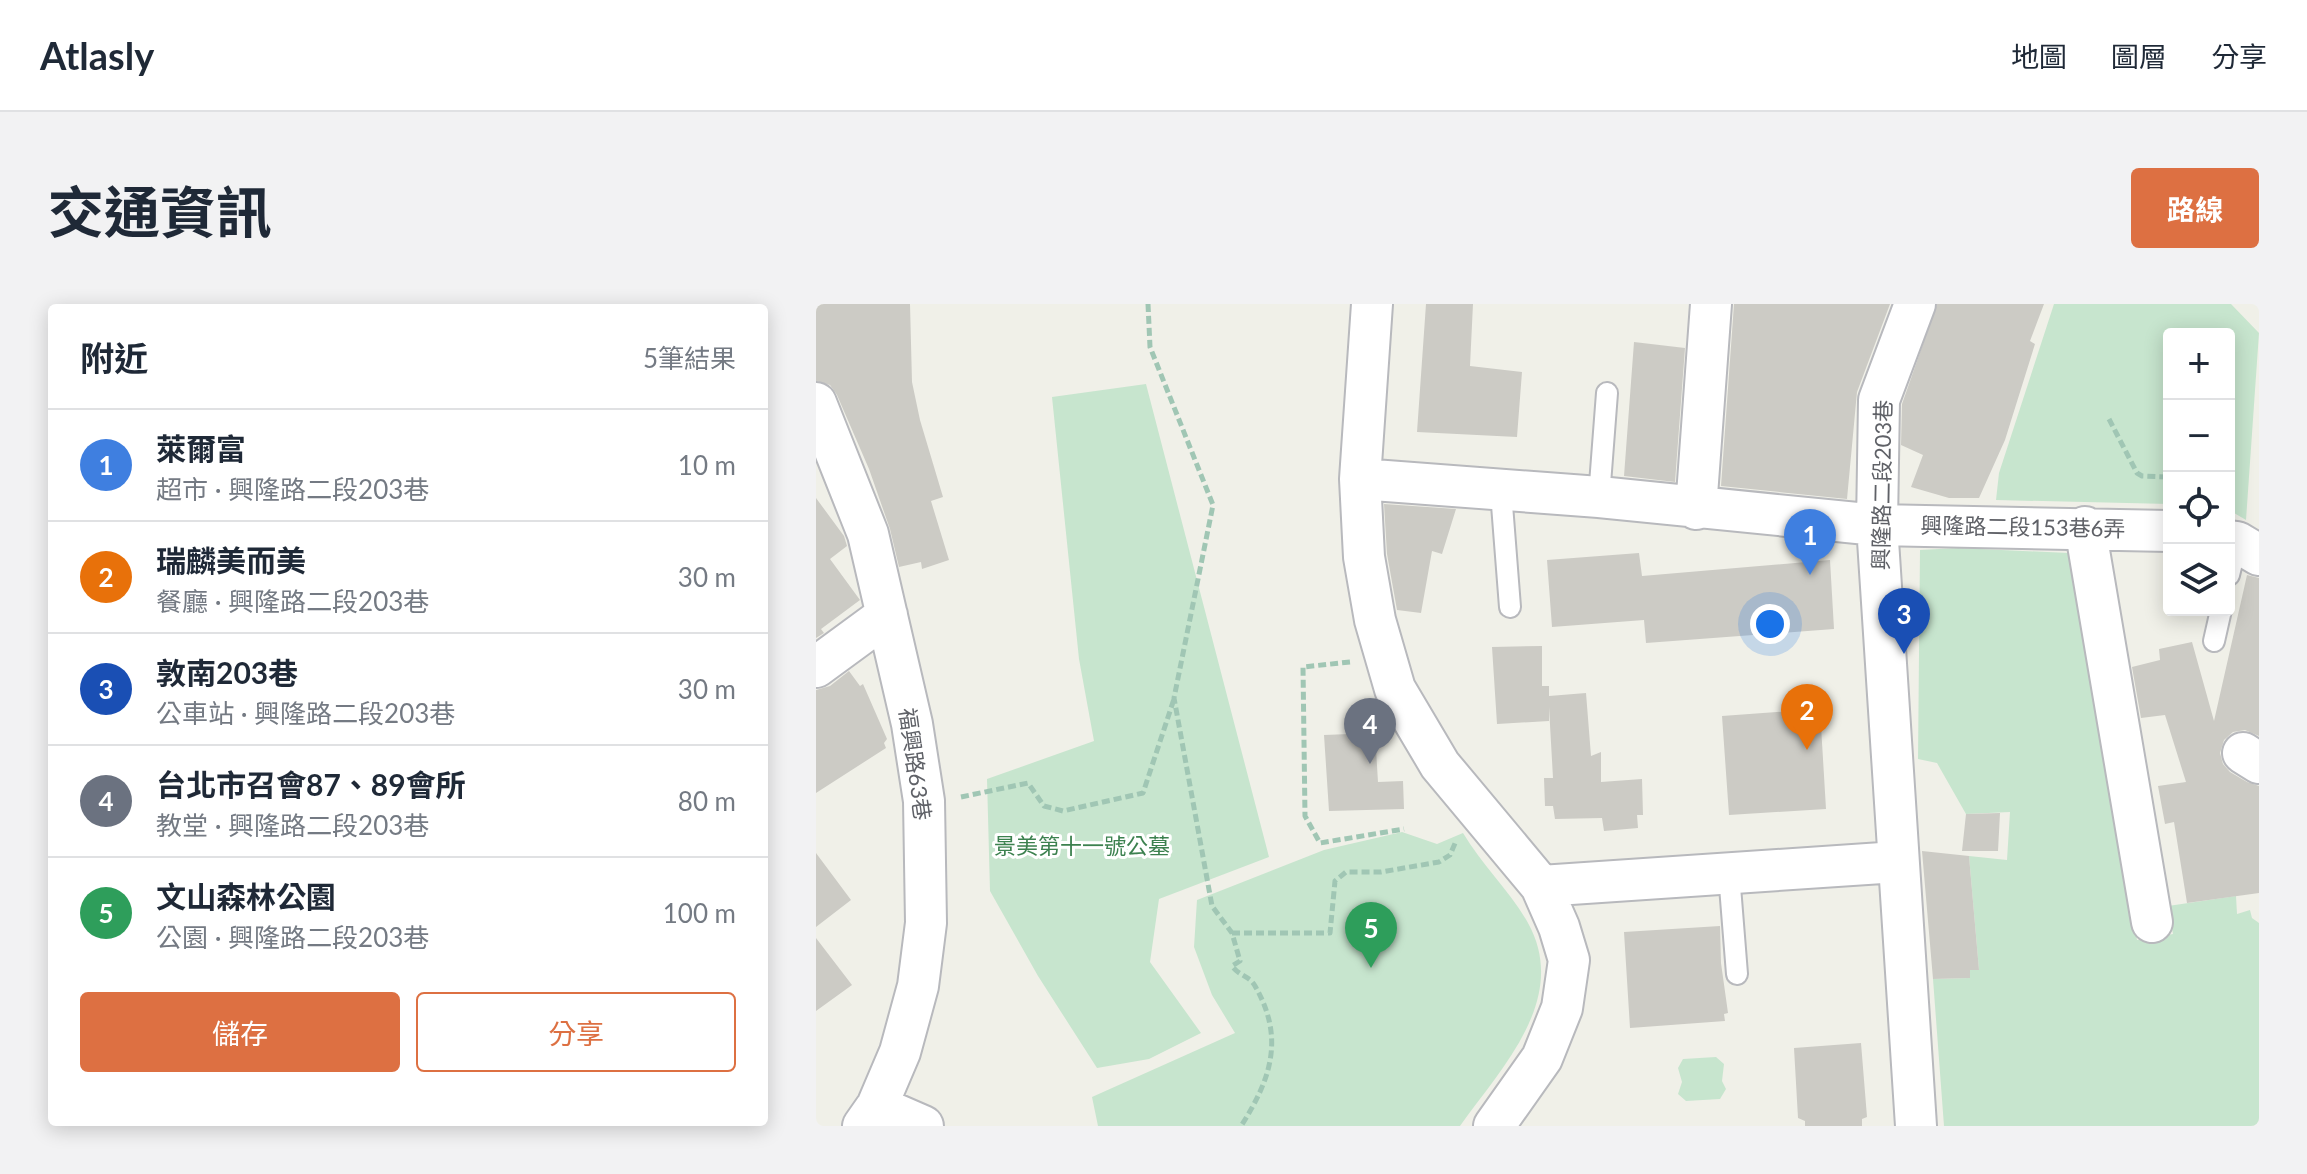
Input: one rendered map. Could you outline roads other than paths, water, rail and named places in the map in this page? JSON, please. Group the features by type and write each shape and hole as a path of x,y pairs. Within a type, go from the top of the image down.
{"street":[{"path":"1372,304 1360,479 1364,557 1373,608 1395,689 1440,765 1541,886 1569,960 1562,1008 1542,1058 1494,1126"},
{"path":"1696,509 1711,304"},
{"name":"興隆路二段203巷","path":"1915,304 1879,400 1877,525 1916,1126"},
{"name":"福興路63巷","path":"816,403 830,480 868,534 912,724 924,801 926,923 918,986 900,1052 870,1116"},
{"name":"興隆路二段153巷6弄","path":"1360,479 1599,497 1877,525 2163,531"},
{"path":"2085,527 2152,922"},
{"path":"816,667 887,615"},
{"path":"1541,886 1897,862"},
{"path":"870,1116 923,1126"}],"lane":[{"path":"1599,497 1607,393"},
{"path":"1501,492 1510,607"},
{"path":"2214,641 2220,616"},
{"path":"1729,874 1737,974"}],"place":[{"name":"萊爾富","path":"1810,575"},
{"name":"敦南203巷","path":"1904,654"},
{"name":"瑞麟美而美","path":"1807,750"},
{"name":"台北市召會87、89會所","path":"1370,764"},
{"name":"文山森林公園","path":"1371,968"}],"park label":[{"name":"景美第十一號公墓","path":"1082,846"}]}
